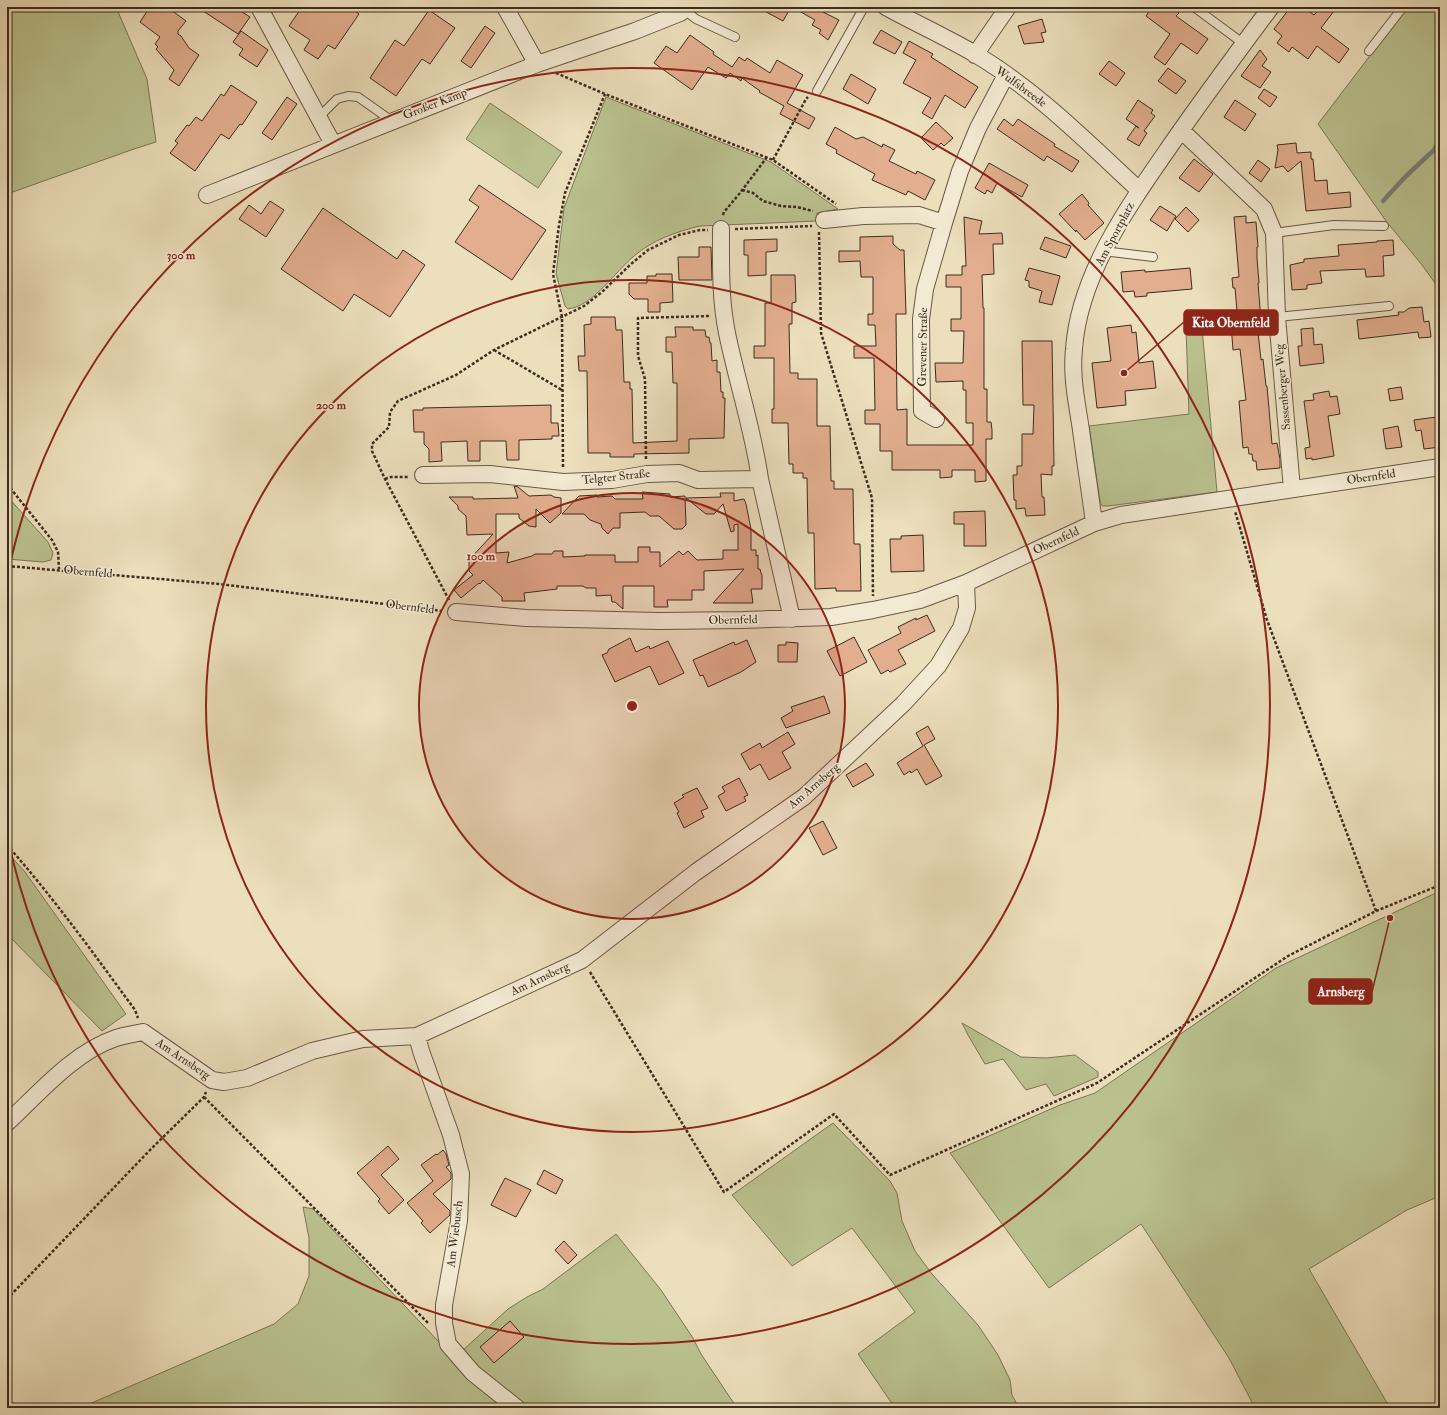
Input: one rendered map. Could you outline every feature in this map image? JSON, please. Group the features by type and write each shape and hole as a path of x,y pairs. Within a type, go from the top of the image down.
{"street":[{"path":"259,7 333,144"},
{"path":"505,7 537,64"},
{"name":"Wulfsbreede","path":"886,7 975,54 1006,75 1047,106 1139,190"},
{"path":"975,54 1008,7"},
{"name":"Am Sportplatz","path":"1094,523 1073,377 1077,321 1087,291 1103,250 1139,190 1180,130 1271,7"},
{"name":"Großer Kamp","path":"207,195 537,64 635,31 680,13 686,9"},
{"name":"Grevener Straße","path":"936,419 922,411 921,319 925,289 960,171 978,128 1006,75"},
{"name":"Sassenberger Weg","path":"1180,130 1264,209 1274,233 1277,317 1292,489"},
{"path":"824,220 863,216 919,215 944,223"},
{"path":"720,229 722,296 727,332 792,619"},
{"name":"Obernfeld","path":"456,612 526,618 659,621 832,617 920,600 966,583 1094,523 1121,515 1440,468"},
{"name":"Telgter Straße","path":"423,475 490,474 563,482 612,480 647,474 680,473 698,480 760,478"},
{"name":"Am Arnsberg","path":"7,1123 61,1073 89,1051 116,1038 143,1032 212,1080 224,1082 247,1078 312,1051 363,1039 417,1036 582,960 696,872 804,797 903,704 938,666 961,628 967,608 966,583"},
{"name":"Am Wiebusch","path":"417,1036 420,1050 451,1135 461,1174 459,1220 444,1305 444,1323 448,1344 473,1372 517,1408"}],"lane":[{"path":"817,91 864,7"},
{"path":"1194,7 1244,44"},
{"path":"1369,51 1403,7"},
{"path":"686,9 696,19 735,37"},
{"path":"319,117 337,99 348,96 358,97 392,121"},
{"path":"1274,233 1334,225 1384,226"},
{"path":"1103,250 1153,257"},
{"path":"1277,317 1389,306"}],"path":[{"path":"537,64 605,94 767,157 840,207 849,218"},
{"path":"773,160 806,99 817,91"},
{"path":"563,482 562,317 553,274 559,225 566,193 605,94"},
{"path":"720,229 724,212 767,157"},
{"path":"742,190 753,193 763,201 781,206 797,206 815,212 824,220"},
{"path":"456,612 385,479 372,451 372,444 389,427 390,412 398,401 456,375 494,350 584,306 602,292 631,264 653,247 679,235 700,230 819,225 821,333 872,498 874,610"},
{"path":"647,474 645,379 638,356 638,318 725,316"},
{"path":"494,350 562,391"},
{"path":"385,479 391,477 418,477 423,475"},
{"path":"7,484 52,540 58,552 59,569"},
{"path":"1232,498 1267,620 1376,911"},
{"name":"Obernfeld","path":"7,566 59,569 219,584 456,612"},
{"path":"7,845 80,935 135,1010 143,1032"},
{"path":"582,960 724,1192 834,1114 890,1175 1097,1083 1288,956 1376,911 1440,885"},
{"path":"7,1299 150,1150 204,1097 432,1327"}],"green space":[{"path":"7,7 116,7 147,79 156,142 7,194"},
{"path":"1407,7 1440,7 1440,290 1422,265 1386,221 1318,124"},
{"path":"606,97 771,162 838,209 817,213 817,221 700,226 673,234 641,250 595,295 577,307 568,309 565,306 556,274 564,208"},
{"path":"490,103 562,152 538,188 466,139"},
{"path":"1202,328 1217,492 1102,506 1089,426 1189,414 1186,329"},
{"path":"7,496 48,542 53,553 51,560 43,562 7,559"},
{"path":"7,852 25,872 126,1014 102,1031 7,934"},
{"path":"1440,891 1440,1196 1407,1210 1309,1269 1390,1408 1255,1408 1229,1358 1141,1224 1049,1288 950,1153 1060,1105 1095,1093 1276,968"},
{"path":"962,1023 1021,1057 1046,1058 1075,1055 1098,1072 1098,1077 1054,1096 1046,1084 1026,1090 1003,1059 985,1064"},
{"path":"833,1123 890,1181 897,1193 902,1221 915,1251 932,1274 978,1325 998,1355 1010,1380 1012,1395 1019,1408 895,1408 858,1354 915,1312 852,1228 792,1266 732,1195"},
{"path":"303,1207 313,1209 476,1381 515,1408 80,1408 274,1324 298,1304 309,1276 309,1238"},
{"path":"616,1234 661,1290 737,1408 527,1408 482,1372 462,1351 508,1309 543,1289"}],"building":[{"path":"150,7 167,7 186,21 178,31 178,34 189,48 199,55 179,86 169,79 174,70 156,49 158,47 155,44 160,37 140,22"},
{"path":"197,7 234,7 250,17 238,34"},
{"path":"302,7 350,7 359,14 335,49 328,45 318,59 304,50 310,40 289,26"},
{"path":"757,7 791,7 783,21"},
{"path":"792,7 826,7 823,12 839,20 828,40 819,33 821,30 812,25 815,20"},
{"path":"1152,7 1171,7 1179,13 1176,16 1208,39 1197,54 1181,43 1165,65 1154,57 1170,34 1146,16"},
{"path":"1298,7 1303,7 1314,15 1321,7 1337,7 1321,28 1349,49 1339,63 1317,46 1308,59 1292,47 1289,52 1277,43 1282,36 1274,29 1289,9 1295,12"},
{"path":"429,10 455,28 430,64 422,59 396,96 370,78 395,40 404,46"},
{"path":"1042,19 1046,32 1041,33 1044,42 1024,44 1018,26"},
{"path":"485,26 495,33 471,68 461,61"},
{"path":"881,30 902,42 895,54 873,43"},
{"path":"241,31 268,50 257,67 239,55 243,49 233,42"},
{"path":"690,35 732,67 739,57 745,61 747,58 770,73 777,60 803,75 787,103 815,118 809,129 780,114 784,106 759,92 760,91 742,78 741,81 730,73 726,78 708,67 692,90 654,63 666,46 677,53"},
{"path":"909,41 933,54 931,57 978,87 965,108 945,95 932,119 922,113 931,98 903,83 916,60 903,53"},
{"path":"1260,50 1267,59 1262,66 1271,72 1260,88 1241,76"},
{"path":"1109,61 1125,73 1116,86 1099,74"},
{"path":"1168,68 1186,81 1176,94 1158,81"},
{"path":"851,74 876,89 868,104 843,89"},
{"path":"231,85 257,102 242,125 240,124 229,139 221,134 195,171 170,153 178,143 175,141 187,125 189,126 196,117 202,121 221,94 224,96"},
{"path":"1264,89 1277,97 1270,107 1258,98"},
{"path":"287,97 297,104 272,140 262,133"},
{"path":"1138,100 1153,110 1151,113 1155,116 1144,131 1147,133 1139,146 1127,139 1136,126 1139,128 1126,119"},
{"path":"1235,100 1256,114 1245,131 1224,117"},
{"path":"1004,119 1013,126 1018,119 1055,144 1054,146 1079,161 1072,172 1047,156 1044,161 997,129"},
{"path":"936,122 953,138 944,146 941,143 933,150 921,138"},
{"path":"835,127 856,139 863,137 882,147 883,144 895,150 889,161 916,174 917,171 935,180 925,200 908,191 906,195 872,180 875,174 836,153 837,150 826,144"},
{"path":"1296,143 1297,153 1311,152 1315,181 1327,180 1328,194 1350,192 1351,207 1306,211 1301,161 1288,172 1283,166 1275,168 1278,150 1277,145"},
{"path":"1194,159 1213,174 1199,192 1179,178"},
{"path":"1258,160 1270,169 1261,182 1249,173"},
{"path":"989,163 1028,185 1022,197 997,183 992,193 987,190 985,194 975,188"},
{"path":"479,185 546,230 512,280 455,242 479,207 469,200"},
{"path":"1082,194 1089,203 1088,205 1104,223 1085,240 1059,214"},
{"path":"270,201 284,210 266,237 239,219 249,205 261,214"},
{"path":"1160,206 1176,216 1167,231 1150,220"},
{"path":"1186,207 1199,220 1188,232 1175,219"},
{"path":"323,208 397,259 403,250 425,265 390,317 354,294 343,311 281,269"},
{"path":"1246,216 1246,223 1256,222 1261,321 1257,322 1261,360 1263,359 1267,386 1272,444 1277,443 1280,468 1257,470 1256,461 1253,461 1252,454 1249,454 1248,447 1243,448 1239,401 1246,400 1240,349 1233,350 1231,324 1238,323 1235,288 1233,288 1232,278 1239,277 1234,217"},
{"path":"964,217 982,221 979,234 1002,233 1003,244 993,244 994,274 982,275 984,308 984,389 987,389 987,422 991,422 992,439 986,439 986,481 975,482 975,470 952,470 952,477 940,478 940,470 892,470 892,451 880,451 880,424 865,424 865,410 875,410 874,358 854,358 854,346 876,346 875,325 868,325 868,314 873,314 873,277 861,277 860,261 839,262 839,251 860,251 860,237 893,236 893,244 900,250 904,250 906,314 896,314 897,410 907,409 907,445 973,445 973,423 966,423 966,390 963,390 963,381 936,382 935,363 963,363 964,331 951,331 951,319 961,319 961,287 946,287 946,275 962,275 962,266 966,266"},
{"path":"1045,237 1071,246 1066,258 1040,249"},
{"path":"777,239 777,251 766,252 766,275 748,276 748,255 744,255 744,240"},
{"path":"1393,240 1394,255 1383,256 1384,276 1366,277 1365,269 1320,271 1322,283 1307,285 1307,289 1292,290 1290,265 1304,262 1304,259 1339,256 1338,245"},
{"path":"699,247 711,247 712,280 679,280 678,257 699,257"},
{"path":"1029,268 1060,276 1052,305 1039,302 1042,291 1029,287 1029,281 1025,280"},
{"path":"1190,268 1192,289 1147,293 1147,296 1135,297 1134,291 1123,292 1121,272 1145,270 1145,272"},
{"path":"656,274 672,274 673,302 660,303 660,312 648,312 648,299 634,299 629,294 629,283 647,283 647,276 656,276"},
{"path":"771,275 795,275 796,302 792,303 792,324 789,324 790,373 798,373 798,379 817,379 817,426 830,426 831,481 834,481 834,489 853,489 854,544 860,544 861,591 836,591 836,588 815,589 814,533 808,533 807,478 803,478 803,473 793,473 793,464 789,464 788,423 772,423 772,409 774,409 774,358 754,358 754,346 765,346 765,303 771,303"},
{"path":"1422,307 1424,322 1429,321 1431,337 1419,338 1418,332 1359,339 1357,320 1399,315 1398,312 1404,312 1409,308"},
{"path":"591,317 615,317 616,330 622,330 624,382 630,382 630,389 632,389 633,443 677,441 677,383 673,383 672,352 666,352 666,337 676,337 675,327 693,327 693,330 705,330 706,337 709,337 711,343 712,361 717,360 717,372 720,372 721,392 723,392 723,398 725,398 724,438 689,439 689,453 634,454 634,457 610,457 610,453 588,453 587,371 579,371 578,356 585,356 584,325 591,324"},
{"path":"1131,325 1132,333 1136,332 1139,363 1153,361 1156,388 1125,391 1126,405 1097,408 1092,363 1111,361 1107,328"},
{"path":"1313,328 1314,345 1322,344 1324,363 1300,366 1298,346 1302,346 1301,329"},
{"path":"1022,341 1052,341 1054,466 1052,466 1052,475 1041,474 1042,497 1044,497 1045,515 1026,516 1025,508 1016,509 1016,500 1014,500 1013,475 1017,475 1017,466 1022,466 1022,434 1033,434 1034,405 1023,405"},
{"path":"1401,387 1403,399 1390,401 1388,389"},
{"path":"1329,391 1330,397 1337,396 1340,414 1328,416 1334,456 1312,460 1312,458 1306,459 1305,448 1310,447 1304,401 1314,400 1313,394"},
{"path":"551,405 551,423 558,423 559,436 552,436 552,439 519,440 519,460 507,460 506,441 480,441 480,461 468,461 467,441 441,442 442,461 429,462 429,449 424,444 424,432 414,432 413,410 423,410 423,408"},
{"path":"1437,417 1440,447 1424,449 1421,430 1416,431 1414,420"},
{"path":"1398,426 1402,447 1386,449 1383,429"},
{"path":"514,486 518,487 529,496 551,495 561,498 561,513 550,523 536,509 536,527 529,526 519,518 519,514 496,514 496,553 509,552 507,563 535,554 552,554 554,551 563,551 563,557 615,555 615,562 638,562 638,547 650,547 650,552 660,552 660,567 679,551 683,555 688,551 697,560 723,559 723,550 738,550 738,524 734,525 734,531 731,532 723,504 714,514 706,514 686,498 721,497 720,493 734,493 734,501 744,499 746,504 751,529 751,550 756,550 756,556 758,555 758,569 760,569 762,575 762,589 751,589 753,603 713,603 744,569 704,571 704,590 692,590 692,600 667,600 668,607 654,607 654,586 623,586 623,609 615,602 612,602 611,595 596,596 596,588 586,588 583,586 557,586 557,589 524,593 525,601 502,601 502,597 483,580 461,598 454,590 473,575 469,571 469,560 493,534 467,535 466,516 458,509 458,506 449,497 473,497 473,499 518,498"},
{"path":"642,492 670,494 670,497 685,496 686,525 682,529 674,529 659,516 650,516 645,512 620,513 620,528 613,528 608,534 602,528 601,524 590,520 584,514 562,514 579,496 597,495 597,497 612,496 615,499 643,499"},
{"path":"985,511 986,546 964,546 964,524 954,524 954,512"},
{"path":"923,535 924,571 891,572 890,539 901,539 901,536"},
{"path":"927,615 935,631 898,650 906,664 890,672 888,670 881,674 868,650 901,633 898,627 916,618 916,620"},
{"path":"854,637 867,662 840,676 827,651"},
{"path":"630,638 636,652 649,646 650,649 668,641 684,673 659,685 650,666 615,682 602,655 607,653 609,649"},
{"path":"747,640 756,662 741,672 708,687 703,675 700,676 693,660 734,642 735,645"},
{"path":"786,642 798,643 797,662 778,662 778,645 786,645"},
{"path":"824,696 830,713 786,728 781,718 793,711 791,707"},
{"path":"928,726 935,739 924,745 942,776 926,785 917,769 904,775 897,763 923,746 916,733"},
{"path":"788,732 795,744 782,752 791,768 769,780 760,764 750,770 741,754 760,743 762,748"},
{"path":"866,763 874,775 853,787 846,775"},
{"path":"739,778 748,795 744,797 746,801 726,811 718,796 725,792 722,787"},
{"path":"697,788 708,808 701,811 704,817 684,828 677,813 679,812 674,803 684,797 682,795"},
{"path":"823,821 837,848 823,855 809,828"},
{"path":"388,1146 399,1159 381,1175 404,1200 389,1214 378,1201 380,1199 357,1173"},
{"path":"443,1150 446,1154 449,1165 446,1167 451,1173 451,1179 433,1194 450,1211 450,1215 430,1233 421,1223 423,1221 407,1203 433,1181 421,1165"},
{"path":"544,1170 563,1180 556,1194 537,1184"},
{"path":"505,1178 531,1190 516,1217 491,1205"},
{"path":"564,1241 577,1255 568,1264 555,1250"},
{"path":"510,1321 524,1337 494,1363 480,1347"}],"waterway":[{"path":"1383,201 1406,176 1434,150 1440,140"}],"place":[{"name":"Kita Obernfeld","path":"1124,373"},
{"name":"Arnsberg","path":"1390,918"}]}
